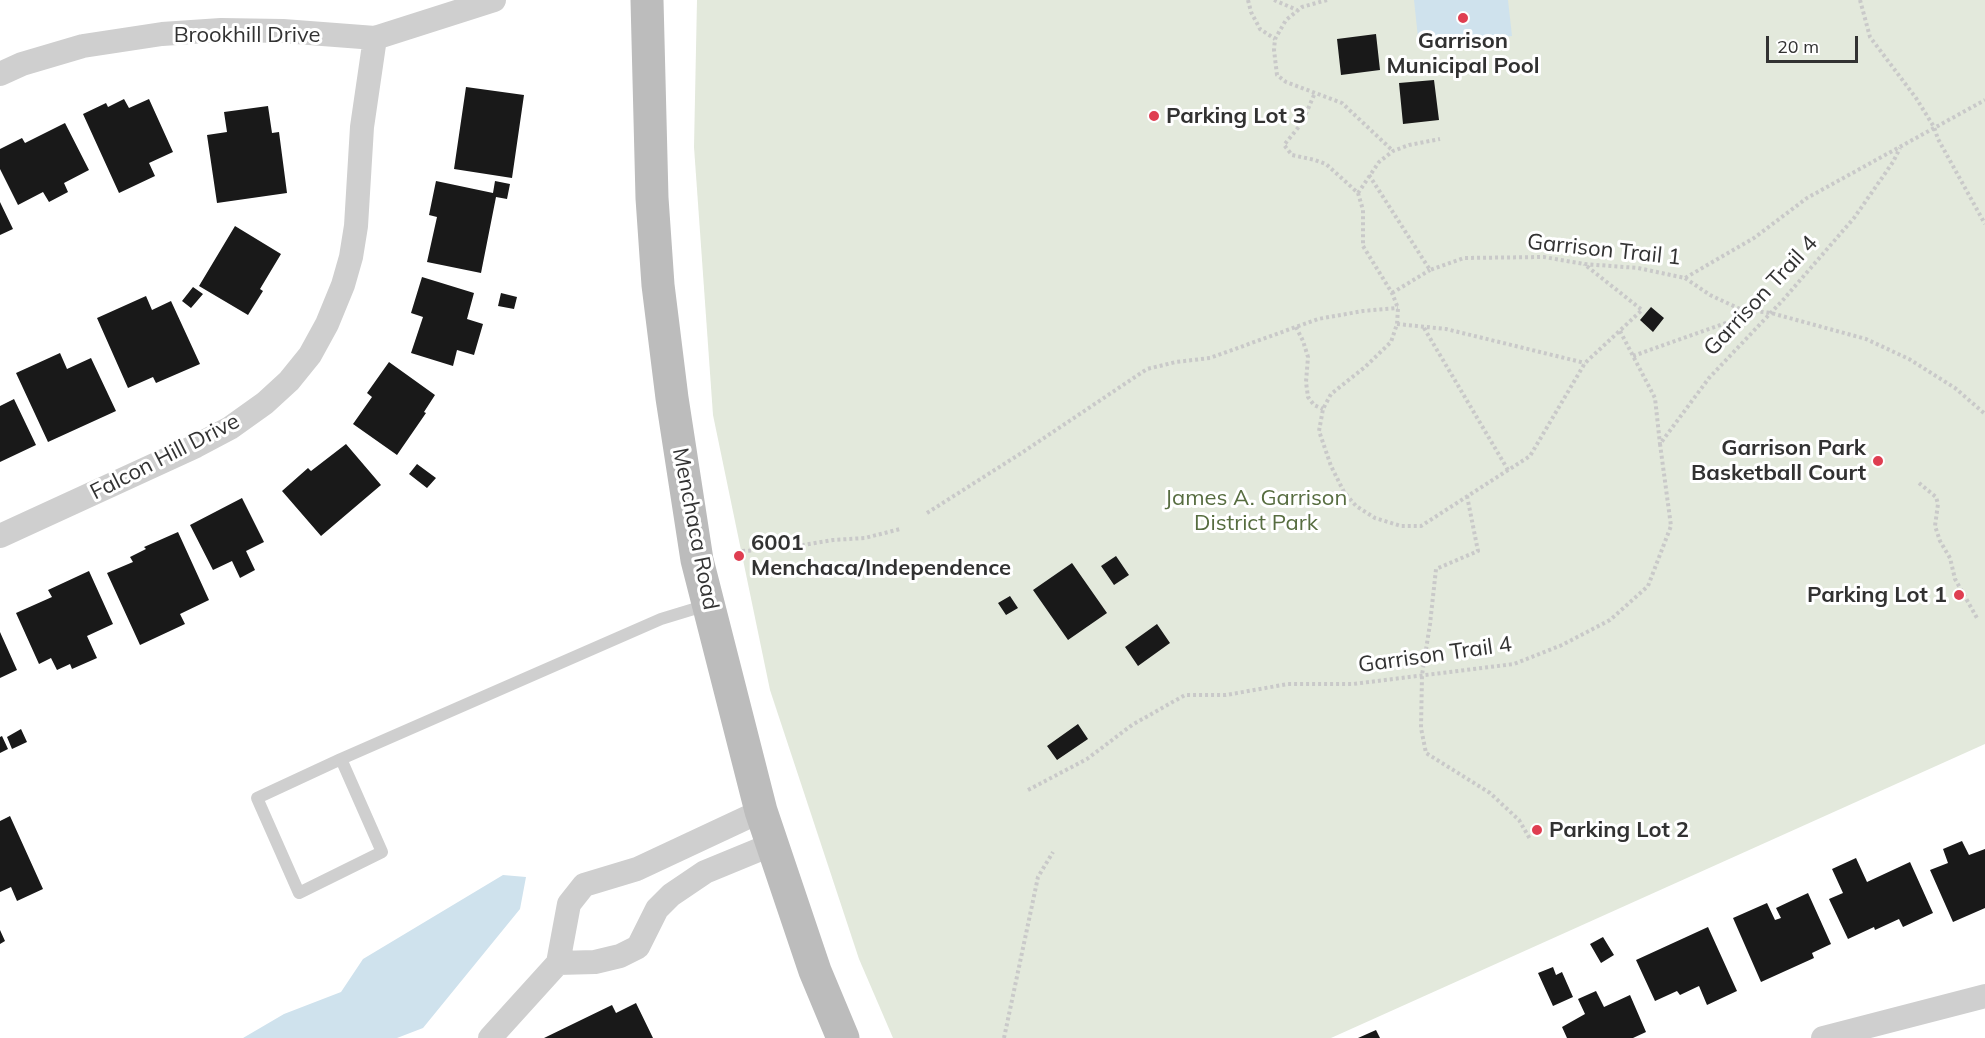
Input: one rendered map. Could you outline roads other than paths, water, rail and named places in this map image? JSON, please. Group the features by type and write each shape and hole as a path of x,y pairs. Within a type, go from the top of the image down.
{"main road":[{"name":"Menchaca Road","path":"647,0 652,198 658,285 672,398 697,560 761,811 815,971 843,1038"}],"street":[{"name":"Brookhill Drive","path":"0,74 22,64 83,46 162,34 231,30 375,38 494,0"},
{"name":"Falcon Hill Drive","path":"0,536 196,446 230,428 265,403 289,381 309,355 327,324 343,285 351,257 356,226 362,128 375,38"},
{"path":"490,1038 558,963 569,904 584,885 637,869 761,811"},
{"path":"558,963 596,962 620,956 638,947 657,909 670,895 705,872 773,844"},
{"path":"1823,1038 1985,996"}],"lane":[{"path":"341,759 382,852 299,893 257,798 341,759 661,619 708,605"}],"water":[{"name":"Garrison Municipal Pool","path":"1414,0 1508,0 1512,36 1419,47"},
{"path":"503,875 526,877 520,909 423,1028 397,1038 243,1038 284,1014 341,992 363,959"}],"place":[{"name":"Garrison Municipal Pool","path":"1463,18"},
{"name":"Parking Lot 3","path":"1154,116"},
{"name":"Garrison Park Basketball Court","path":"1878,461"},
{"name":"6001 Menchaca/Independence","path":"739,556"},
{"name":"Parking Lot 1","path":"1959,595"},
{"name":"Parking Lot 2","path":"1537,830"}],"park label":[{"name":"James A. Garrison District Park","path":"1256,510"}]}
